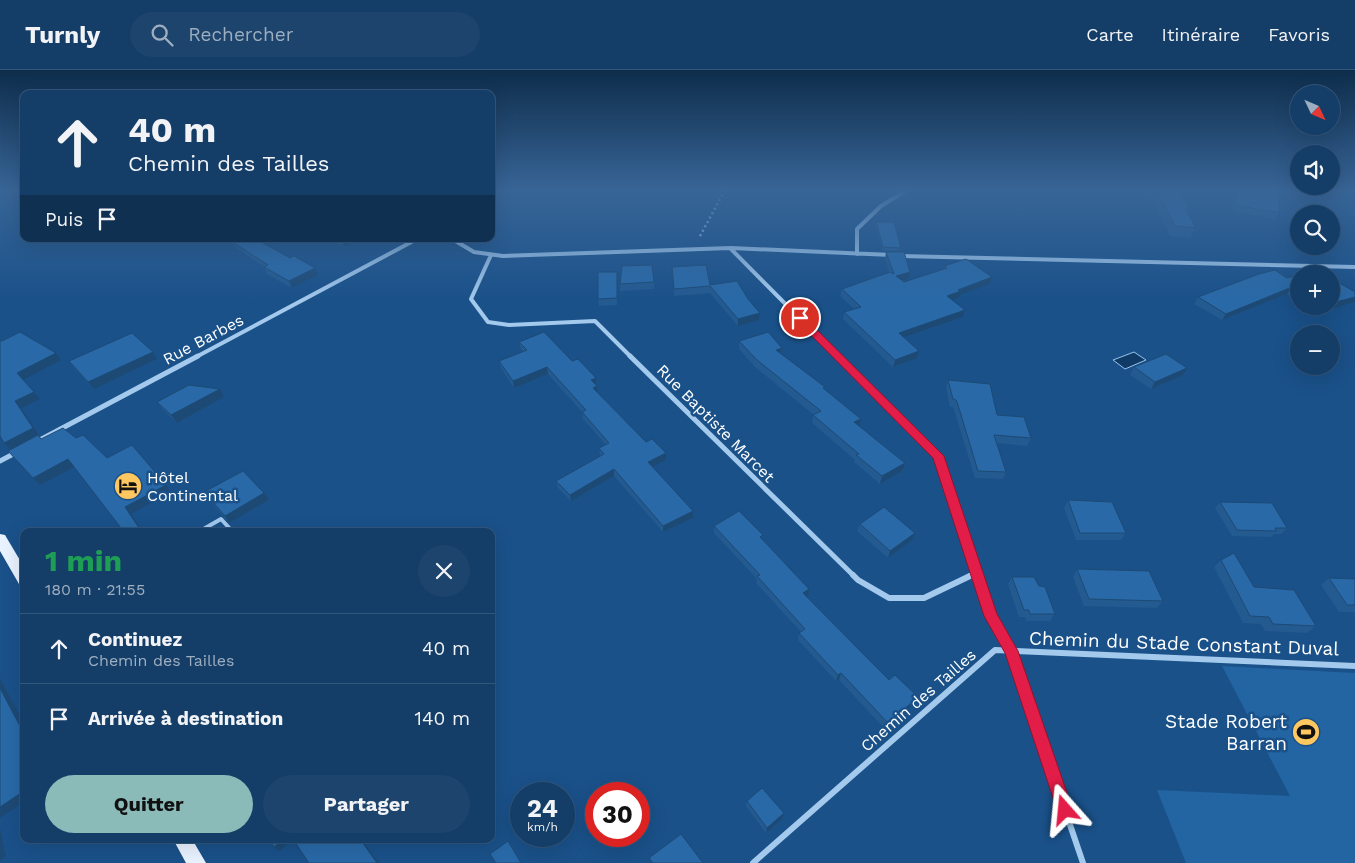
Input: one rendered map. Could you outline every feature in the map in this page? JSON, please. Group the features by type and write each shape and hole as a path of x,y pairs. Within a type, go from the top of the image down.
{"main road":[{"path":"0,539 20,573"},
{"path":"184,843 197,863"}],"street":[{"path":"857,254 858,229 860,227"},
{"name":"Rue Barbes","path":"35,442 411,242"},
{"path":"457,242 474,252 491,255 730,248 857,254 1355,267"},
{"path":"730,248 938,456 991,616 1011,651 1083,863"},
{"name":"Rue Baptiste Marcet","path":"491,255 471,298 488,322 509,325 595,321 858,580 889,598 924,598 977,572"},
{"path":"0,461 26,447"},
{"name":"Chemin des Tailles","path":"752,863 995,650 1011,651"},
{"name":"Chemin du Stade Constant Duval","path":"1011,651 1355,666"}],"lane":[{"path":"205,528 221,519 229,528"}],"path":[{"path":"693,250 705,227"}],"shaded area":[{"path":"1134,352 1146,360 1125,369 1113,360"},
{"name":"Stade Robert Barran","path":"1222,666 1355,673 1355,863 1186,863 1157,790 1290,796"}],"building":[{"path":"877,227 895,227 901,248 883,247"},
{"path":"233,242 261,242 290,258 294,256 315,268 289,281 264,267 268,265"},
{"path":"886,252 904,252 910,272 896,276 904,282 947,268 944,266 966,259 992,277 947,296 965,310 899,333 919,351 895,360 844,312 861,307 842,289 890,272 894,274"},
{"path":"652,265 654,282 620,284 622,266"},
{"path":"706,265 710,285 737,281 748,299 760,313 738,319 710,286 674,289 672,267"},
{"path":"1275,270 1287,278 1290,277 1290,288 1226,314 1198,297 1259,274"},
{"path":"598,272 617,272 617,298 598,299"},
{"path":"1340,283 1355,292 1355,297 1340,301"},
{"path":"20,332 56,353 17,373 34,392 15,401 33,428 4,443 0,436 0,340 2,341"},
{"path":"544,332 572,361 578,359 596,378 591,380 597,386 593,388 646,442 652,439 666,453 648,462 693,511 663,526 614,469 570,495 556,481 604,454 599,448 609,443 582,412 586,410 547,367 513,381 499,361 527,350 519,342"},
{"path":"768,332 782,348 776,350 825,387 823,388 861,419 854,422 905,463 882,476 813,415 821,411 757,360 739,341"},
{"path":"132,333 153,352 88,382 69,361"},
{"path":"1166,354 1187,368 1155,382 1134,367"},
{"path":"948,380 990,384 997,415 1024,417 1031,438 994,435 1006,472 978,471 958,405 956,400 953,399"},
{"path":"189,385 220,389 171,415 157,402"},
{"path":"63,428 76,438 83,435 107,458 132,445 166,485 125,507 139,528 121,528 68,459 33,478 8,451 38,435 41,439"},
{"path":"243,471 264,493 225,516 204,492"},
{"path":"1068,500 1112,502 1126,533 1080,533"},
{"path":"1220,502 1272,503 1287,528 1275,528 1276,531 1237,530"},
{"path":"884,507 915,533 890,551 860,524"},
{"path":"739,511 763,535 760,537 809,589 803,593 889,680 895,675 918,697 888,723 841,673 838,675 799,633 805,629 757,576 760,575 714,526"},
{"path":"1234,553 1254,587 1294,590 1316,626 1273,624 1269,617 1250,616 1221,560"},
{"path":"1077,569 1149,571 1163,601 1089,599"},
{"path":"1012,577 1034,577 1039,586 1045,587 1055,614 1030,614 1029,610 1024,610"},
{"path":"1329,578 1355,579 1355,605 1347,605"},
{"path":"0,688 20,726 20,794 0,807"},
{"path":"762,788 784,813 767,828 747,801"},
{"path":"681,834 703,863 653,863 649,858"},
{"path":"508,841 521,863 496,863 490,854"},
{"path":"296,843 363,843 377,863 309,863"}],"place":[{"name":"Hôtel Continental","path":"128,486"},
{"name":"Stade Robert Barran","path":"1306,732"}],"route":[{"path":"800,318 938,456 991,616 1011,651 1065,810"}]}
